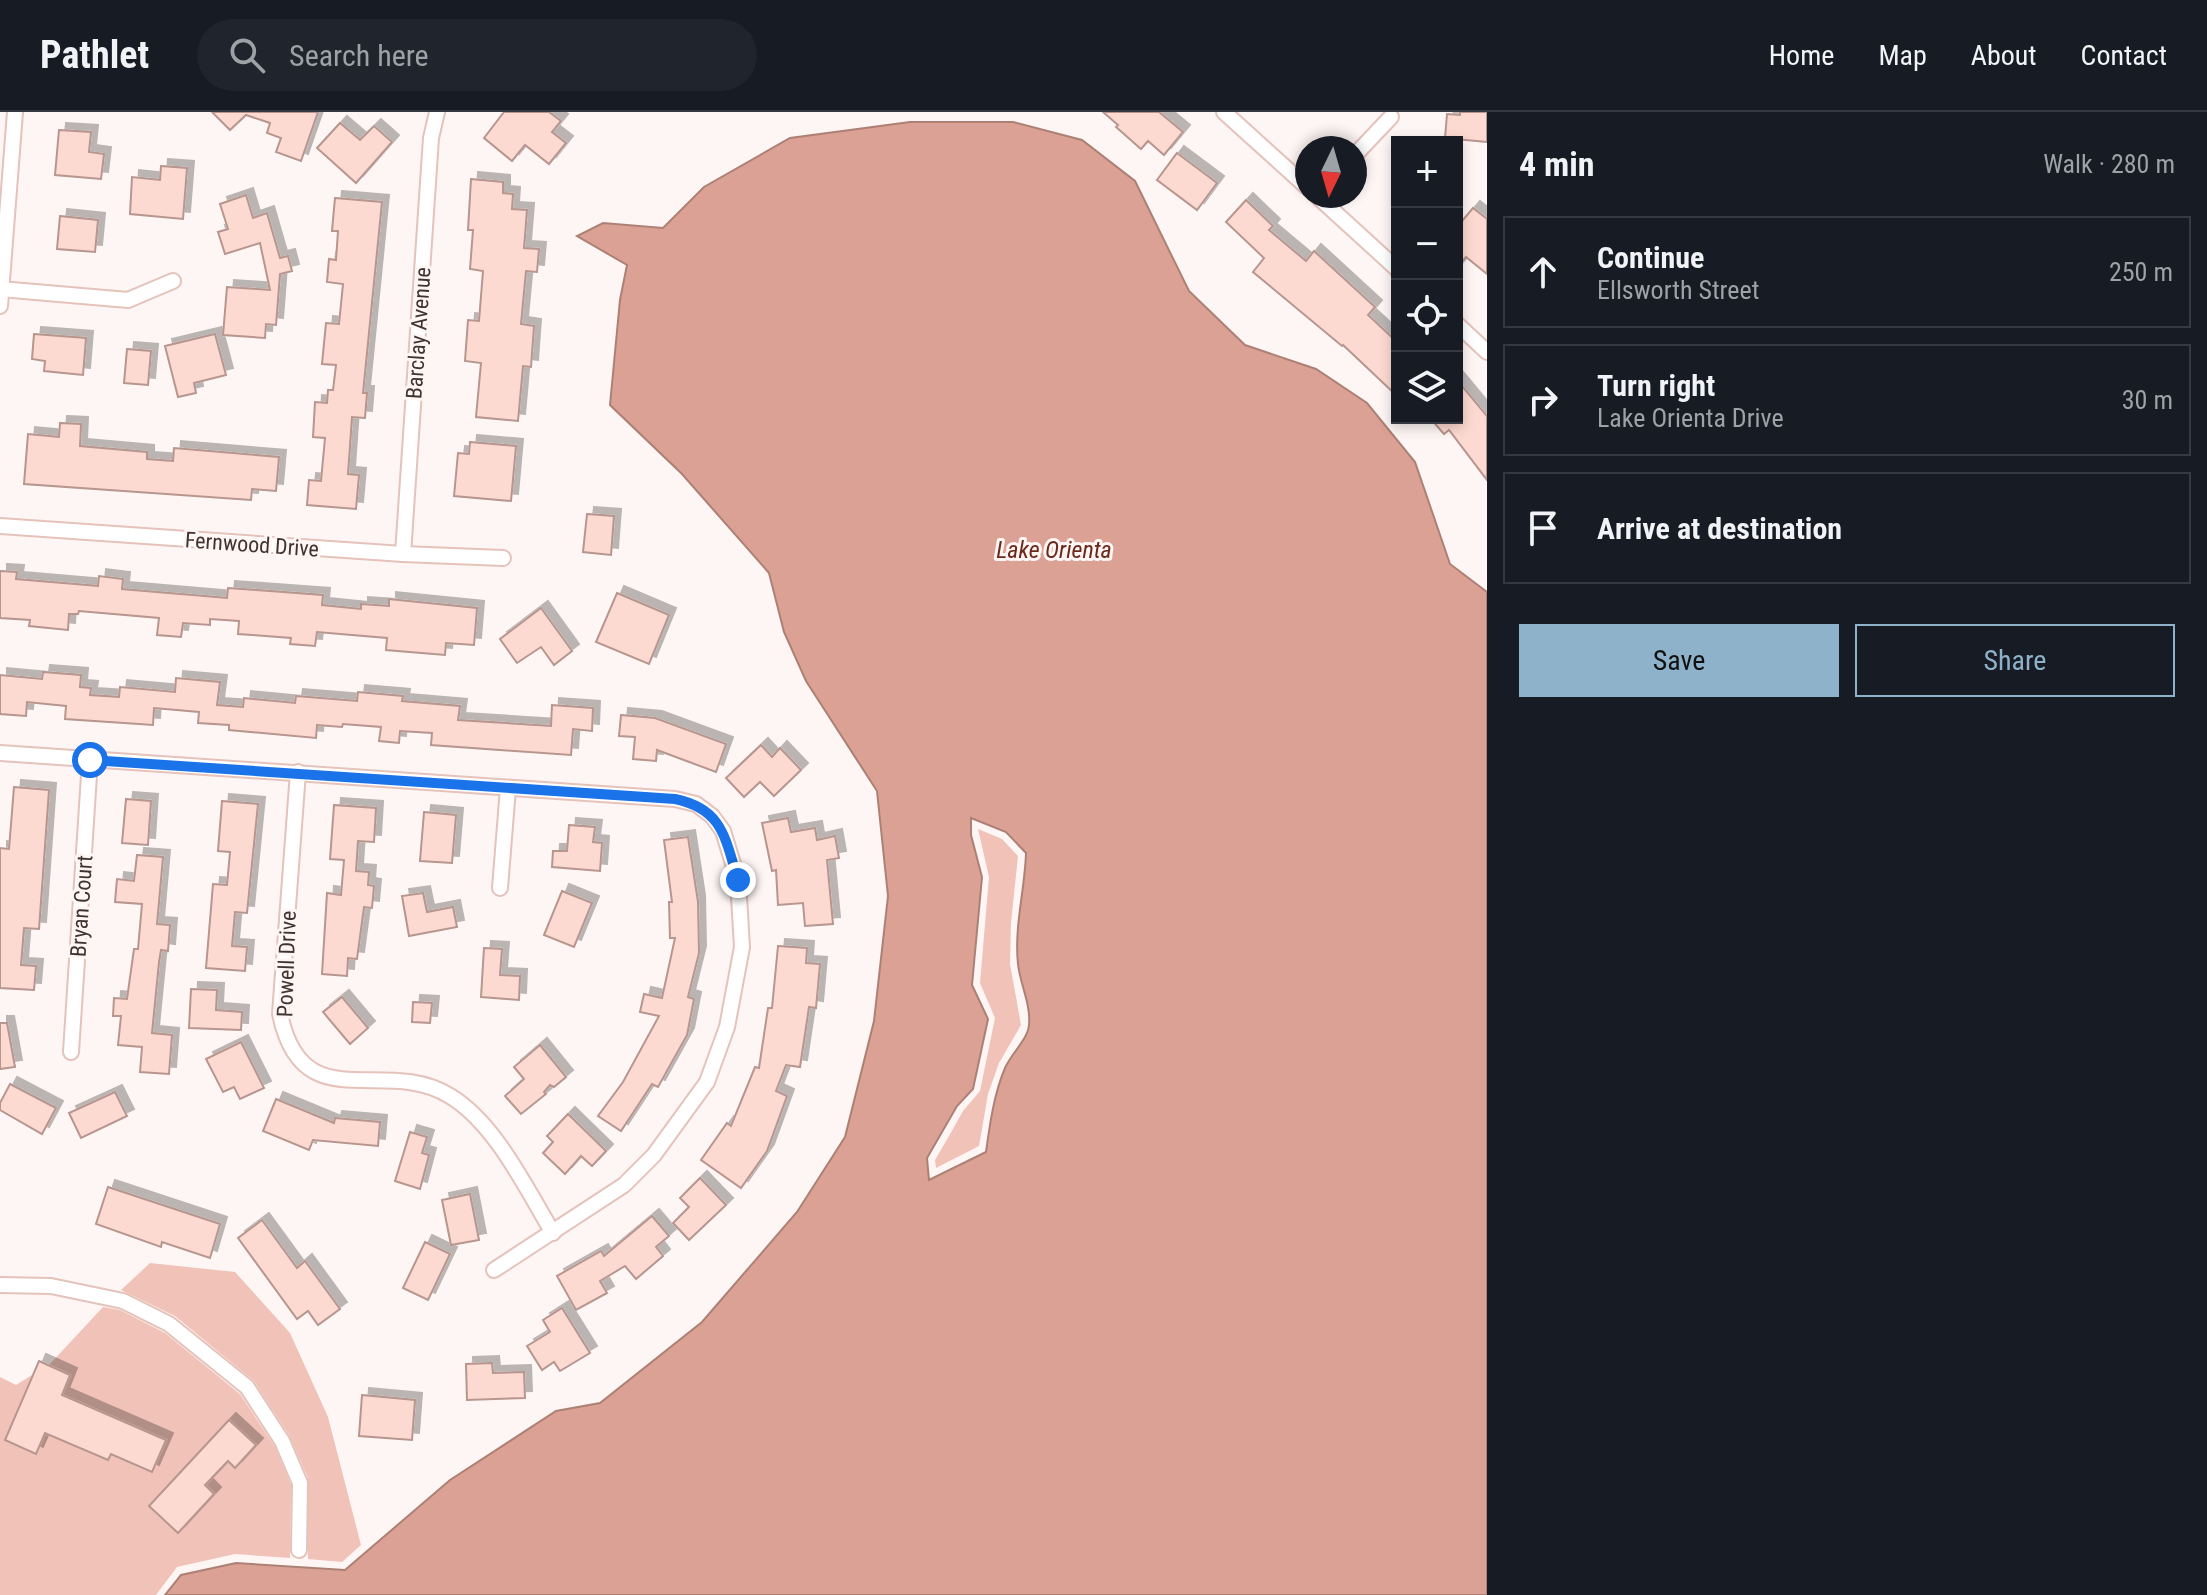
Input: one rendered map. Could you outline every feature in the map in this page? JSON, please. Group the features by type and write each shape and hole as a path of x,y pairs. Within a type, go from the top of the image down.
{"street":[{"path":"0,306 15,112"},
{"name":"Barclay Avenue","path":"403,554 431,138 437,112"},
{"path":"1224,112 1295,176"},
{"path":"1367,142 1391,117"},
{"path":"1330,208 1391,264"},
{"path":"1,289 128,300 173,281"},
{"path":"1463,330 1487,352"},
{"name":"Fernwood Drive","path":"0,526 503,558"},
{"path":"0,753 675,799 696,804 712,816 723,831 738,880 742,947 727,1027 707,1082 654,1155 624,1185 494,1270"},
{"name":"Bryan Court","path":"71,1052 90,760"},
{"name":"Powell Drive","path":"298,772 280,1014 285,1036 296,1058 309,1070 331,1078 419,1083 449,1095 476,1116 509,1160 553,1233"},
{"path":"500,888 508,788"},
{"path":"0,1285 51,1286 123,1301 169,1324 247,1387 282,1441 300,1483 299,1550"}],"shaded area":[{"path":"978,829 1002,839 1018,856 1010,964 1021,1025 999,1063 988,1094 979,1146 936,1168 935,1160 963,1111 980,1091 995,1018 980,983 989,877"},
{"path":"150,1263 235,1272 290,1333 328,1417 361,1545 342,1562 308,1559 308,1478 289,1435 254,1381 175,1316 121,1290"},
{"path":"103,1307 120,1310 165,1333 240,1394 275,1447 291,1485 290,1558 235,1554 177,1567 156,1595 0,1595 0,1377 16,1385 50,1364"}],"water":[{"name":"Lake Orienta","path":"910,122 1013,122 1082,140 1135,181 1189,291 1245,345 1316,369 1367,403 1415,462 1450,564 1487,592 1487,1595 165,1595 181,1575 236,1563 345,1570 450,1480 556,1411 600,1403 702,1322 797,1212 845,1137 874,1021 888,896 877,791 806,681 784,632 769,573 682,474 610,405 620,300 627,265 577,236 603,223 663,228 704,187 790,138","holes":["971,818 1006,832 1026,853 1017,950 1028,1009 1028,1030 1001,1078 986,1152 929,1180 927,1158 957,1106 973,1089 988,1019 972,985 982,877 971,835"]}],"building":[{"path":"212,112 318,112 301,161 276,152 281,138 267,133 270,123 246,115 230,130"},
{"path":"504,112 549,112 561,121 552,132 566,143 549,164 525,145 512,161 484,138"},
{"path":"1103,112 1159,112 1183,132 1164,155 1148,141 1141,149"},
{"path":"1460,112 1487,112 1487,142 1463,140 1463,136 1445,136 1447,114 1460,115"},
{"path":"340,123 360,140 374,126 392,142 356,183 317,148"},
{"path":"59,130 91,132 89,152 104,154 101,179 55,175"},
{"path":"1177,153 1217,183 1197,210 1157,180"},
{"path":"161,166 187,168 183,219 130,214 132,177 160,180"},
{"path":"471,179 503,182 503,193 513,194 512,209 527,210 524,248 539,249 537,272 526,271 521,324 534,326 531,367 523,366 518,421 476,417 481,363 465,361 468,320 479,321 483,271 470,269 473,230 468,230"},
{"path":"246,195 253,218 267,213 280,258 288,256 292,271 280,274 276,325 266,324 265,338 223,335 227,287 270,290 260,243 225,254 218,232 228,229 220,204"},
{"path":"335,198 382,202 363,393 367,393 365,418 352,417 348,474 359,475 356,509 307,505 309,480 321,481 325,438 313,437 315,402 327,403 328,390 333,390 336,365 322,364 326,323 339,324 343,284 327,282 329,259 336,260 338,231 332,231"},
{"path":"1246,200 1273,226 1269,230 1306,261 1314,251 1375,307 1368,315 1391,336 1391,390 1343,345 1253,272 1264,258 1226,222"},
{"path":"1473,208 1487,219 1487,274 1466,257 1463,261 1463,220"},
{"path":"60,216 98,220 95,252 57,249"},
{"path":"34,334 86,338 83,375 44,371 45,361 32,359"},
{"path":"215,334 226,375 194,383 196,393 178,397 165,346"},
{"path":"127,349 151,351 148,385 124,383"},
{"path":"1463,387 1487,416 1487,480 1449,430 1444,434 1435,424 1463,424"},
{"path":"60,423 81,424 80,446 147,452 147,459 173,461 174,448 279,457 276,491 252,489 251,500 24,484 28,434 59,437"},
{"path":"470,442 516,446 511,501 454,496 458,453 469,454"},
{"path":"587,514 614,516 611,555 583,552"},
{"path":"0,571 17,572 16,579 98,586 99,576 123,579 122,589 227,598 228,588 323,595 322,605 361,609 361,604 389,606 389,599 477,608 474,645 446,643 445,655 386,650 387,638 317,632 315,646 290,644 291,638 238,634 239,621 210,619 210,625 183,623 181,637 157,635 159,618 79,611 78,614 69,614 68,630 29,626 30,620 0,618"},
{"path":"617,593 669,615 649,664 596,642"},
{"path":"541,608 572,651 554,665 541,647 517,663 500,639"},
{"path":"43,672 81,675 80,687 91,688 90,695 119,697 120,687 175,692 176,678 220,682 217,705 243,707 244,698 295,703 296,696 357,701 358,692 403,696 402,701 460,706 458,720 551,726 552,705 593,708 592,731 573,729 571,755 431,745 432,733 400,731 399,743 379,741 381,727 343,724 342,727 317,725 316,738 229,730 229,725 198,723 199,712 154,708 153,725 65,719 66,706 27,702 26,716 0,714 0,675 42,679"},
{"path":"621,715 655,718 726,744 716,772 657,750 656,761 633,759 635,737 619,736"},
{"path":"761,745 772,757 780,748 801,770 774,796 760,782 744,797 726,778"},
{"path":"14,787 49,790 39,929 24,928 21,965 36,966 34,990 0,988 0,848 9,849"},
{"path":"126,799 151,801 148,845 122,843"},
{"path":"222,801 258,804 247,913 235,912 232,946 247,947 245,971 206,968 213,884 227,885 230,852 218,851"},
{"path":"334,805 376,808 374,842 358,841 356,871 369,872 368,885 374,886 372,908 364,907 357,959 348,958 347,976 322,974 327,893 341,895 344,860 330,859"},
{"path":"424,812 456,815 452,863 420,861"},
{"path":"788,818 791,832 815,828 817,840 835,836 839,858 827,860 833,924 805,926 803,903 778,905 776,870 772,871 762,823"},
{"path":"569,825 595,827 593,842 602,843 600,871 552,867 553,851 567,851"},
{"path":"688,837 698,902 699,953 688,997 694,999 687,1035 658,1087 652,1084 621,1131 598,1116 623,1082 659,1016 640,1012 644,994 662,998 675,938 670,938 669,902 672,902 664,840"},
{"path":"137,855 163,857 157,924 170,925 168,951 161,950 159,962 152,1033 172,1035 169,1074 140,1072 142,1047 118,1045 121,1016 113,1016 114,998 127,999 134,949 138,949 142,904 115,902 117,879 134,881"},
{"path":"562,891 592,903 574,947 544,935"},
{"path":"423,893 427,912 453,907 457,927 409,936 402,896"},
{"path":"778,946 807,948 806,963 820,964 816,1008 809,1007 800,1067 786,1065 776,1091 787,1096 767,1151 741,1188 701,1160 727,1123 731,1126 755,1067 759,1068 768,1008 772,1008"},
{"path":"484,948 502,949 500,975 520,976 519,1000 481,997"},
{"path":"191,989 217,990 216,1010 242,1012 241,1030 189,1028"},
{"path":"342,997 368,1028 350,1044 323,1012"},
{"path":"413,1002 432,1003 430,1023 412,1022"},
{"path":"0,1023 7,1023 15,1067 0,1069"},
{"path":"241,1042 264,1088 240,1099 234,1087 223,1092 206,1059"},
{"path":"540,1045 566,1077 554,1087 550,1085 544,1092 546,1094 521,1114 505,1096 524,1079 514,1067"},
{"path":"10,1084 56,1108 42,1134 0,1110 0,1103"},
{"path":"115,1092 127,1116 81,1138 69,1113"},
{"path":"276,1099 334,1123 335,1118 380,1122 378,1146 313,1140 309,1150 263,1131"},
{"path":"568,1114 606,1151 592,1166 581,1156 565,1174 543,1153 553,1142 547,1136"},
{"path":"410,1132 427,1137 422,1153 429,1155 420,1189 395,1181"},
{"path":"700,1178 726,1205 689,1240 673,1223 689,1207 680,1198"},
{"path":"108,1187 220,1224 210,1258 162,1242 161,1247 96,1224"},
{"path":"470,1194 479,1240 451,1245 442,1200"},
{"path":"652,1216 669,1236 656,1247 663,1256 636,1279 625,1266 600,1281 607,1293 576,1310 557,1276 601,1251 604,1256"},
{"path":"262,1220 297,1268 305,1261 340,1309 318,1325 308,1311 297,1319 238,1238"},
{"path":"425,1242 450,1254 428,1300 403,1288"},
{"path":"562,1308 590,1353 560,1371 554,1362 542,1370 527,1346 550,1332 543,1320"},
{"path":"39,1361 70,1375 62,1395 166,1440 152,1472 111,1454 108,1460 45,1433 36,1454 5,1440"},
{"path":"492,1363 493,1373 524,1372 525,1398 467,1400 466,1364"},
{"path":"362,1395 415,1400 412,1440 359,1436"},
{"path":"229,1420 256,1445 235,1468 228,1461 205,1485 214,1494 178,1533 149,1506"}],"route":[{"path":"90,760 675,799 696,804 712,816 723,831 738,880"}]}
